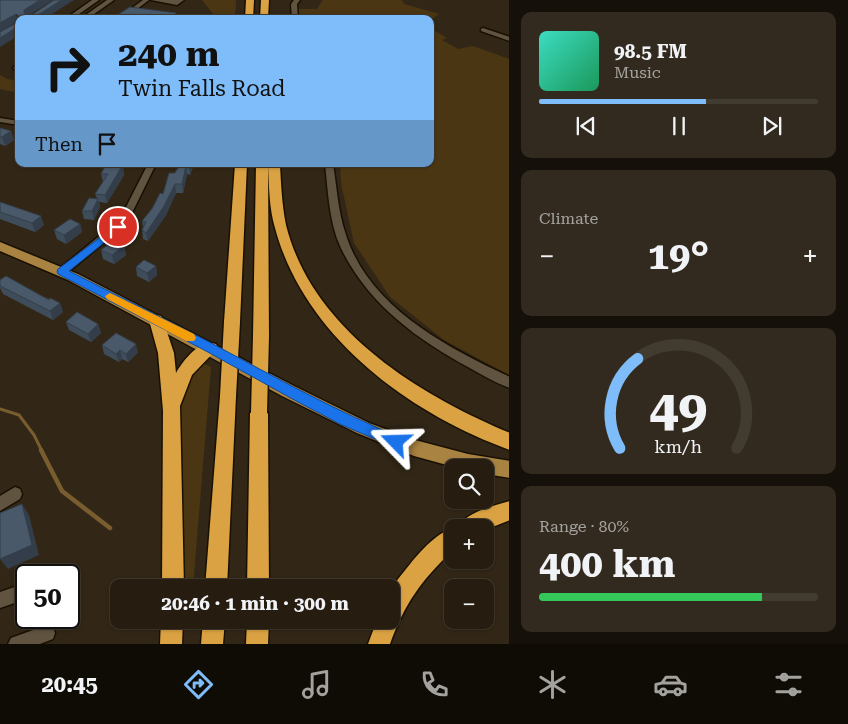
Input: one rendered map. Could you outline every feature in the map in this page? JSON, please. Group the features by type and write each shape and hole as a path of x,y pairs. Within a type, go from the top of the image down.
{"highway":[{"path":"249,15 250,0"},
{"path":"264,15 265,0"},
{"path":"217,579 241,167"},
{"path":"258,579 258,413 261,336 262,167"},
{"path":"274,167 281,225 287,246 312,297 339,331 385,372 421,397 468,423 509,442"},
{"path":"156,320 166,353 172,411 172,579"},
{"path":"172,411 184,372 194,359 210,348"},
{"path":"485,519 509,510"},
{"path":"400,596 424,564 444,545"},
{"path":"171,644 172,629"},
{"path":"212,644 213,629"},
{"path":"258,629 258,644"},
{"path":"379,644 385,629"}],"main road":[{"path":"0,246 62,272 210,348 288,391 379,436 444,457 509,470"}],"street":[{"path":"74,15 96,0"},
{"path":"89,15 111,0"},
{"path":"125,15 146,0"},
{"path":"154,0 177,3 181,0"},
{"path":"295,15 294,4 297,0"},
{"path":"483,30 509,39"},
{"path":"0,120 15,123"},
{"path":"62,272 124,221 151,167"},
{"path":"330,167 344,245 365,280 393,310 422,334 477,368 509,383"},
{"path":"0,504 15,494"},
{"path":"0,600 15,595"},
{"path":"17,644 47,634"}],"shaded area":[{"path":"202,0 236,0 235,15 214,15"},
{"path":"323,0 402,0 404,4 439,14 434,17 434,15 300,15 296,9 317,9"},
{"path":"434,30 447,38 442,40 458,49 473,46 509,59 509,375 444,340 390,297 354,243 341,183 340,167 434,167"},
{"path":"0,75 15,80 15,92 0,89"},
{"path":"201,362 211,367 194,579 182,579 183,463 179,413 180,392 186,378"}],"building":[{"path":"0,0 40,0 24,10 24,13 33,14 54,0 62,0 38,15 16,14 0,23"},
{"path":"130,7 176,13 174,15 117,15"},
{"path":"15,24 15,29 0,38 0,32"},
{"path":"0,128 11,131 0,137"},
{"path":"104,167 121,167 105,195 95,194 108,174 101,174"},
{"path":"178,167 186,167 182,184 175,184 164,206 146,233 142,230 146,222 142,221 152,209 160,193 163,194 169,173 175,173"},
{"path":"89,198 98,199 92,211 82,211"},
{"path":"0,202 41,216 32,223 0,212"},
{"path":"70,219 80,224 64,235 54,230"},
{"path":"113,241 124,246 112,255 101,250"},
{"path":"144,260 156,266 147,273 136,267"},
{"path":"6,276 49,300 50,298 60,303 50,311 0,286 0,280"},
{"path":"77,312 98,324 88,334 66,322"},
{"path":"116,333 136,344 126,354 120,350 116,354 102,345"},
{"path":"22,504 32,545 0,559 0,513"}],"waterway":[{"path":"0,409 19,415 34,435 42,451"},
{"path":"41,450 62,491 110,528"}],"slow traffic":[{"path":"110,296 190,338"}],"route":[{"path":"118,227 62,272 210,348 303,399 379,436 396,442"}]}
